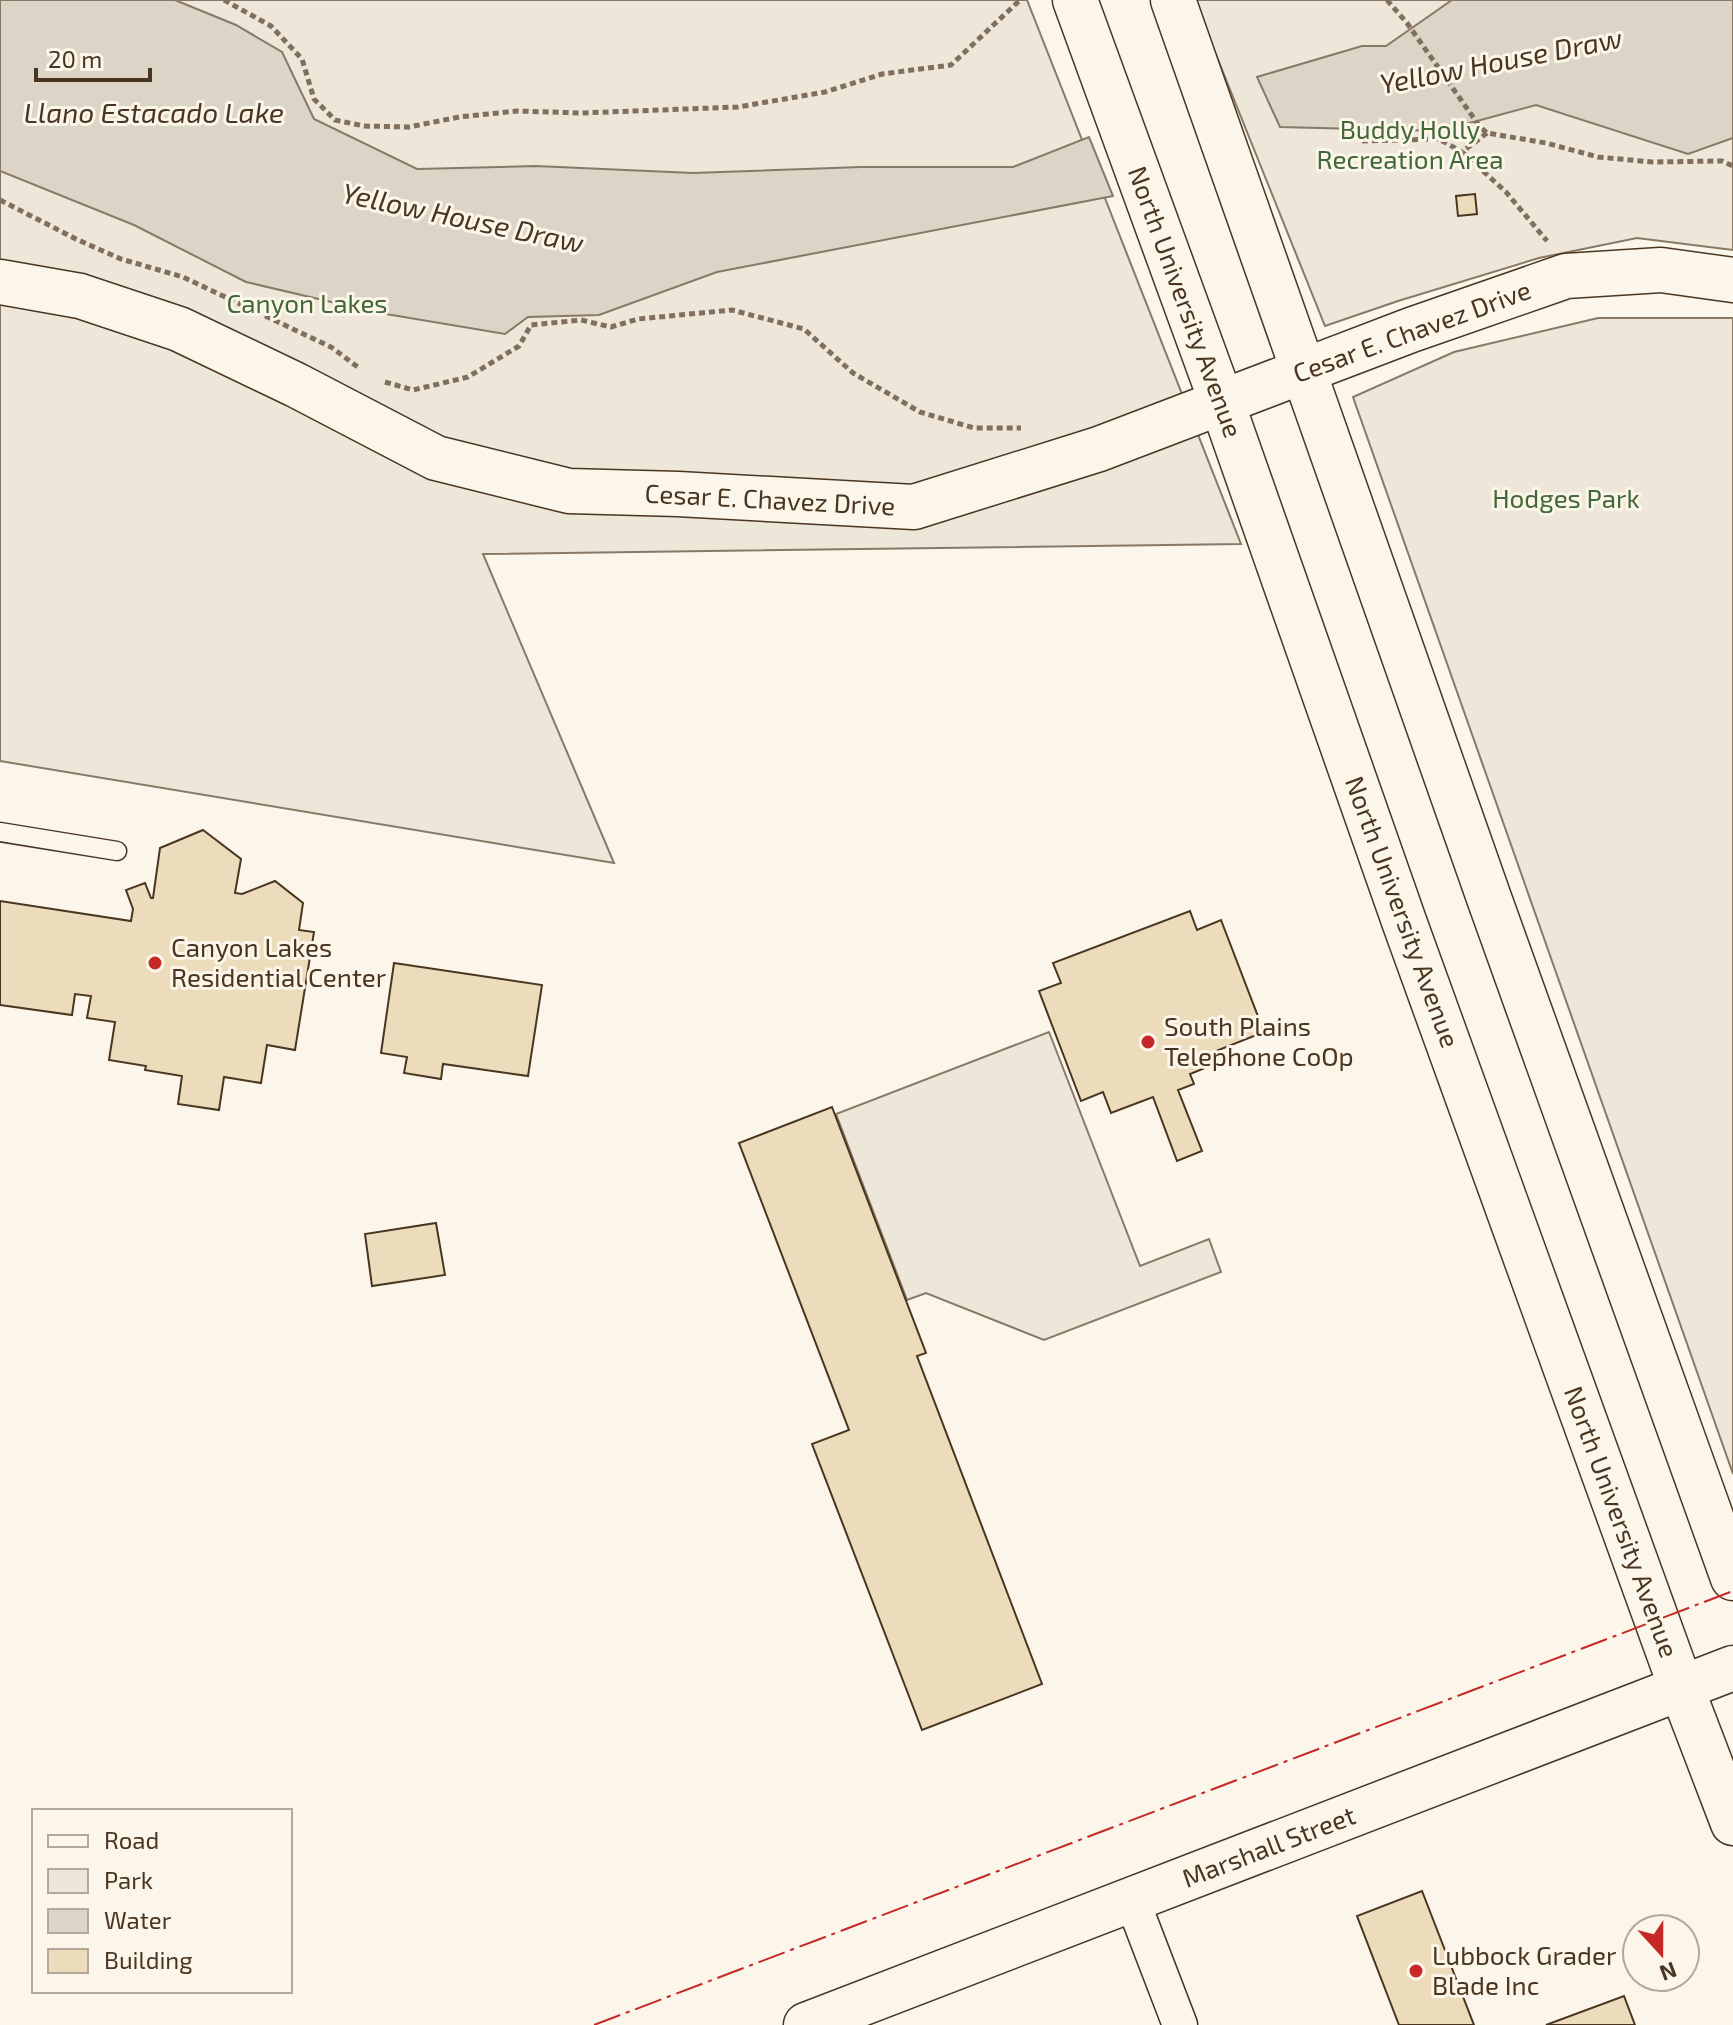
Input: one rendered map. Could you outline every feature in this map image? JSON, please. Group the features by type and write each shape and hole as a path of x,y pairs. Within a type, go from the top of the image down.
{"main road":[{"name":"North University Avenue","path":"1075,0 1222,403 1405,924 1733,1823"},
{"path":"1173,0 1494,913 1733,1578"},
{"name":"Cesar E. Chavez Drive","path":"0,282 80,296 179,329 296,385 436,458 569,491 914,507 1099,449 1411,330 1566,276 1661,270 1733,280"},
{"name":"Marshall Street","path":"806,2025 1733,1668"}],"street":[{"path":"1132,1900 1180,2025"}],"lane":[{"path":"0,832 117,851"}],"path":[{"path":"224,0 271,26 302,59 314,99 335,120 364,126 409,127 459,117 517,111 581,113 738,107 825,92 882,74 951,65 1020,0"},
{"path":"1387,0 1487,133 1546,143 1598,157 1652,162 1722,161 1733,166"},
{"path":"1462,152 1487,133"},
{"path":"1362,141 1439,139 1462,152 1506,192 1548,242 1566,276"},
{"path":"0,200 121,259 183,277 331,347 363,371"},
{"path":"374,379 413,390 468,377 519,346 531,325 581,320 611,327 638,319 732,310 804,329 853,373 920,412 974,428 1028,428"}],"green space":[{"name":"Canyon Lakes","path":"0,0 1027,0 1241,544 483,554 614,863 0,761"},
{"name":"Buddy Holly Recreation Area","path":"1194,0 1733,0 1733,250 1637,238 1539,258 1325,326"},
{"name":"Hodges Park","path":"1598,318 1733,318 1733,1474 1353,397 1454,352"}],"shaded area":[{"path":"1049,1032 1140,1266 1209,1239 1221,1272 1044,1340 926,1293 907,1300 836,1114"}],"water":[{"name":"Llano Estacado Lake","path":"0,0 175,0 236,25 282,52 314,119 417,169 536,166 693,173 861,167 1013,167 1089,137 1113,196 717,272 599,315 528,317 505,334 374,312 246,282 134,225 0,171"},
{"name":"Yellow House Draw","path":"1452,0 1733,0 1733,138 1688,154 1536,105 1440,131 1280,127 1257,77 1362,46 1386,46"}],"building":[{"path":"1475,194 1477,214 1458,216 1456,196"},
{"name":"Canyon Lakes Residential Center","path":"203,830 241,859 235,893 242,894 275,881 303,903 299,930 314,932 295,1050 267,1045 261,1083 224,1077 219,1110 178,1104 182,1076 109,1060 115,1022 87,1018 91,996 75,994 72,1015 0,1005 0,901 131,921 133,909 126,890 145,883 153,898 160,848"},
{"name":"South Plains Telephone CoOp","path":"1190,911 1197,930 1221,920 1264,1032 1211,1053 1215,1064 1190,1074 1194,1084 1178,1090 1202,1151 1177,1161 1153,1097 1111,1113 1103,1092 1081,1101 1039,991 1061,983 1053,963"},
{"path":"394,963 542,985 528,1076 443,1064 441,1079 404,1073 407,1057 381,1053"},
{"path":"832,1107 926,1353 917,1356 1042,1684 922,1730 812,1444 849,1430 739,1143"},
{"path":"436,1223 445,1275 372,1286 365,1234"},
{"name":"Lubbock Grader Blade Inc","path":"1422,1891 1474,2025 1399,2025 1357,1916"},
{"path":"1624,1996 1635,2025 1546,2025"}],"power":[{"path":"594,2025 1733,1591"}],"place":[{"name":"Canyon Lakes Residential Center","path":"155,963"},
{"name":"South Plains Telephone CoOp","path":"1148,1042"},
{"name":"Lubbock Grader Blade Inc","path":"1416,1971"}]}
